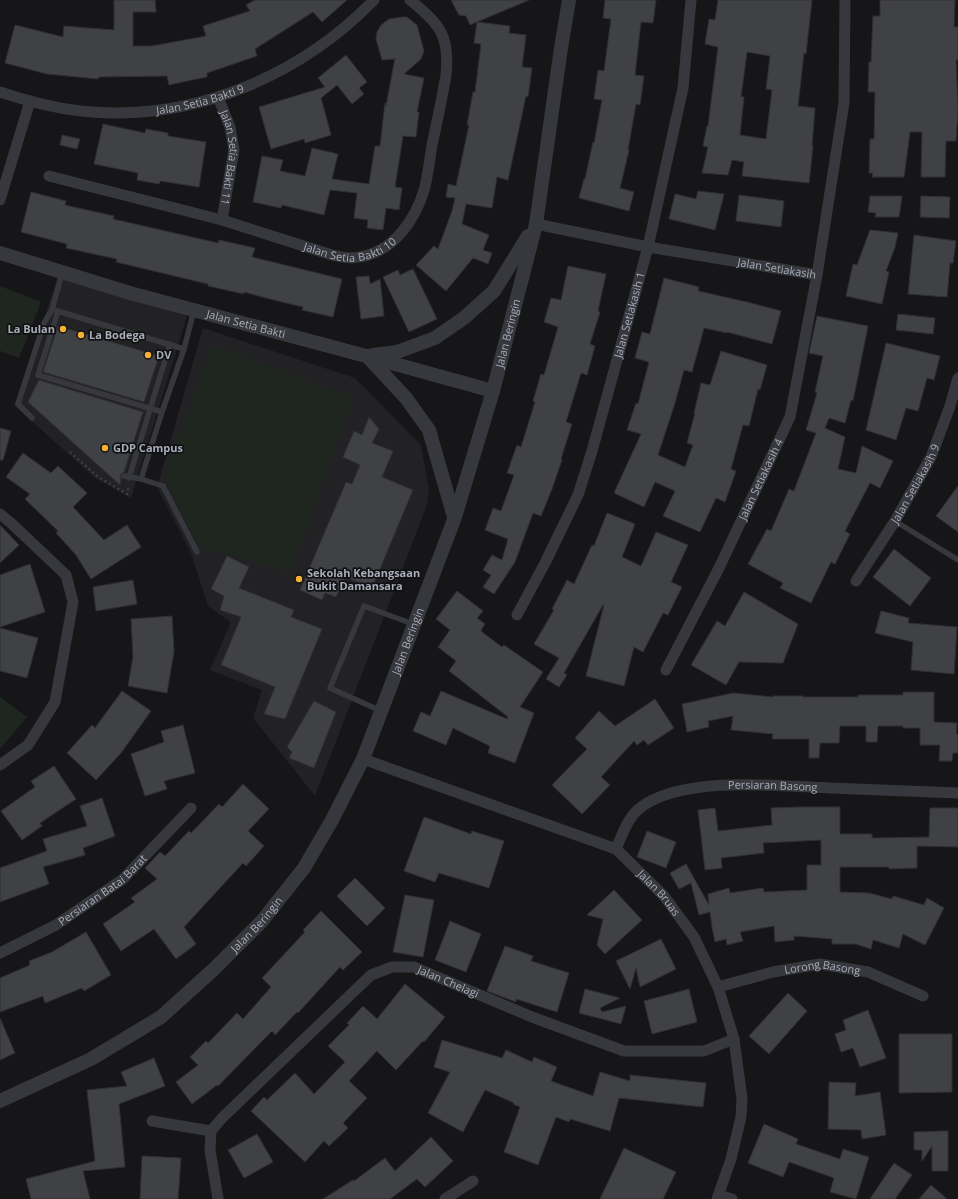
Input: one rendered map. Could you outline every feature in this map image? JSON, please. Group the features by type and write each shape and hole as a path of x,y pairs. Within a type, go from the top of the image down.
{"street":[{"name":"Jalan Setia Bakti 9","path":"0,92 30,102 71,110 92,112 156,110 218,97 256,82 291,65 319,47 346,26 374,0"},
{"name":"Jalan Setia Bakti 10","path":"49,176 222,220 345,258 368,256 381,250 394,241 411,219 425,187 448,59 446,45 439,28 429,15 410,0"},
{"name":"Jalan Beringin","path":"0,1101 91,1059 160,1017 214,969 262,921 304,868 332,820 363,759 455,517 493,391 536,224 569,0"},
{"name":"Jalan Setiakasih 1","path":"517,615 545,563 578,495 592,451 648,247 683,88 692,0"},
{"name":"Jalan Setiakasih","path":"536,224 648,247 818,275 844,103 845,0"},
{"name":"Jalan Setia Bakti 11","path":"218,97 230,127 234,150 222,220"},
{"path":"0,200 30,102"},
{"path":"366,356 397,352 435,338 464,318 494,291 536,224"},
{"name":"Jalan Setia Bakti","path":"0,253 130,293 493,391"},
{"name":"Jalan Setiakasih 4","path":"666,670 719,568 790,417 818,275"},
{"path":"366,356 406,398 429,430 455,517"},
{"name":"Jalan Setiakasih 9","path":"856,581 895,521 931,458 950,406 958,378"},
{"path":"0,514 66,575 73,602 55,702 28,745 0,765"},
{"name":"Jalan Bruas","path":"363,759 616,849 664,896 694,937 718,987 734,1039 742,1099 741,1117 731,1159 718,1197"},
{"name":"Persiaran Basong","path":"616,849 628,823 639,808 658,797 690,789 739,784 958,793"},
{"name":"Persiaran Batai Barat","path":"0,953 56,925 123,879 191,808"},
{"name":"Lorong Basong","path":"718,987 773,972 820,964 868,972 923,996"},
{"name":"Jalan Chelagi","path":"211,1131 222,1118 371,975 392,968 414,967 532,1017 624,1051 704,1051 734,1039"},
{"path":"152,1121 211,1131 210,1150 218,1199"},
{"path":"445,1199 473,1181"},
{"path":"718,1197 732,1199"}],"lane":[{"path":"62,272 55,310 38,375 162,412"},
{"path":"55,310 184,349"},
{"path":"32,418 18,404 44,323 55,310"},
{"path":"141,480 162,412 184,349 194,310"},
{"path":"170,344 127,479 141,480 162,486 197,552"},
{"path":"895,521 958,560"},
{"path":"381,712 330,688 364,606 414,625"}],"path":[{"path":"70,452 97,476 127,494 127,479"}],"shaded area":[{"path":"58,277 187,316 131,498 95,478 14,405"},
{"path":"0,286 41,302 19,358 0,351"},
{"name":"Sekolah Kebangsaan Bukit Damansara","path":"203,328 355,378 421,445 429,490 427,505 315,796 253,718 262,690 210,670 231,622 208,606 191,553 157,487"},
{"path":"213,345 353,398 290,573 197,545 164,476"},
{"path":"0,697 27,717 0,749"}],"building":[{"path":"114,0 155,0 156,12 133,12 133,46 152,46 206,36 203,26 250,11 246,5 255,0 347,0 322,22 313,12 255,49 257,56 207,73 207,77 169,85 167,76 99,77 98,79 47,74 5,63 15,25 63,37 64,26 114,30"},
{"path":"451,0 529,0 470,25 466,16 459,15"},
{"path":"605,0 656,0 653,23 641,22 635,75 644,76 640,105 636,104 629,150 620,188 634,192 629,211 579,198 585,179 593,142 594,143 602,100 594,99 598,70 604,71 611,19 603,18"},
{"path":"718,0 812,0 798,106 815,108 809,183 742,176 744,162 732,160 728,175 702,173 708,147 703,146 708,126 718,47 705,44 709,19 715,20","holes":["747,52 770,56 766,89 772,90 766,139 740,135 744,97 741,97"]},
{"path":"880,0 955,0 954,27 958,27 958,60 956,60 958,110 956,141 946,141 945,177 921,177 922,132 910,132 904,177 872,177 873,173 869,173 870,139 874,139 875,92 868,92 869,62 871,62 873,16 880,16"},
{"path":"407,17 417,25 424,51 421,59 404,74 424,78 417,112 419,112 416,137 403,136 395,187 402,188 399,210 386,208 383,230 367,228 368,220 354,218 357,193 330,190 324,215 282,205 281,208 253,202 262,156 283,160 280,171 305,176 312,148 338,154 332,179 369,184 375,146 380,146 385,103 386,106 395,58 382,60 376,39 377,32 381,25 389,19"},
{"path":"477,22 510,26 509,33 526,35 522,67 532,68 528,97 526,96 508,180 497,177 492,208 466,204 462,224 489,235 483,250 492,253 488,264 473,258 446,291 416,265 434,246 438,249 452,211 455,198 446,197 448,184 456,186 469,125 467,125 473,92 475,92 481,44 474,43"},
{"path":"346,55 367,82 359,88 364,94 352,104 337,85 321,98 331,135 305,143 304,139 271,149 259,107 325,87 318,78"},
{"path":"103,124 145,133 146,129 168,133 168,136 206,142 199,187 160,181 159,184 137,180 138,173 94,164"},
{"path":"62,135 80,139 77,149 60,145"},
{"path":"698,191 724,194 715,230 669,219 675,194 696,199"},
{"path":"31,192 66,201 65,205 114,216 113,219 218,243 219,240 255,248 252,257 342,279 333,317 302,310 303,307 244,292 244,294 208,286 208,284 116,262 117,259 66,248 67,244 21,232"},
{"path":"739,195 784,201 781,227 736,221"},
{"path":"870,196 902,196 899,217 875,217 876,213 868,212"},
{"path":"921,196 950,197 949,218 920,217"},
{"path":"870,230 898,233 895,247 886,271 889,272 882,304 846,296 853,264 857,265"},
{"path":"914,235 956,241 953,263 950,263 947,297 908,294"},
{"path":"568,266 606,274 598,311 600,312 590,344 595,346 587,375 581,373 566,422 572,424 552,489 541,516 533,513 515,562 494,594 483,587 491,575 483,570 492,555 502,560 508,539 485,530 493,508 501,511 514,475 507,473 517,445 521,447 535,402 533,401 541,374 544,375 558,327 544,322 551,298 561,300"},
{"path":"413,269 437,319 409,332 383,277 398,270 400,275"},
{"path":"369,276 370,284 380,279 384,316 361,319 356,277"},
{"path":"664,278 699,287 698,291 781,311 772,344 727,332 704,328 692,372 684,370 658,455 685,467 693,445 687,443 701,383 710,385 721,351 767,365 760,390 758,389 749,426 743,425 731,469 736,471 725,502 716,498 700,532 663,516 675,491 655,482 644,507 614,493 641,434 627,430 636,403 638,404 649,362 635,358 642,332 650,334"},
{"path":"898,314 935,318 933,334 896,330"},
{"path":"817,316 868,326 853,401 851,400 845,423 829,418 825,428 845,437 838,469 856,473 862,446 893,461 880,488 870,483 845,531 850,534 835,564 831,562 811,603 780,588 783,583 748,564 767,529 771,531 789,489 794,491 816,433 806,430 817,393 815,392 823,356 809,353"},
{"path":"58,326 159,356 144,402 43,372"},
{"path":"886,343 940,356 934,380 927,378 918,411 906,408 896,440 866,430"},
{"name":"GDP Campus","path":"39,380 143,412 124,472 120,475 120,485 28,402"},
{"path":"369,417 379,429 372,443 393,451 382,477 413,490 372,588 345,577 336,597 325,593 322,600 300,590 346,482 352,484 360,465 343,457 354,431 362,435"},
{"path":"0,428 11,431 3,460 0,460"},
{"path":"23,453 51,473 58,466 87,493 73,507 104,540 127,525 141,547 91,579 76,555 56,533 58,531 25,499 30,494 6,477"},
{"path":"958,486 958,532 936,516"},
{"path":"607,513 635,524 622,557 641,566 656,532 688,545 671,582 682,587 668,615 663,613 643,652 634,647 624,686 586,676 603,605 564,673 567,675 559,687 546,679 559,658 534,644 554,610 552,609 567,580 574,584 592,545 594,546"},
{"path":"0,525 19,545 0,563"},
{"path":"894,549 931,578 910,606 873,577"},
{"path":"227,556 249,567 239,588 294,610 291,617 322,629 285,719 264,714 275,687 221,665 241,617 220,610 224,596 211,589"},
{"path":"30,564 45,612 0,627 0,575"},
{"path":"133,580 137,604 96,611 93,587"},
{"path":"457,591 483,611 477,618 485,624 481,630 482,632 502,647 504,645 543,672 520,707 534,713 515,763 488,753 490,746 453,728 446,745 413,731 421,712 430,716 441,691 507,719 508,717 449,671 456,661 438,647 450,630 436,619"},
{"path":"744,592 798,624 783,663 739,662 726,685 691,665 717,621 725,626"},
{"path":"881,611 909,618 908,623 957,627 954,674 911,670 913,642 875,633"},
{"path":"172,616 174,651 167,693 128,686 133,657 131,619"},
{"path":"0,628 38,638 27,678 0,671"},
{"path":"122,691 151,711 121,753 96,780 67,753 92,725 95,728"},
{"path":"903,692 934,692 934,722 957,723 956,734 958,734 958,753 953,753 952,761 939,761 940,745 920,745 920,728 903,728 903,726 878,726 877,742 866,742 866,726 840,726 839,743 820,743 819,758 809,758 809,739 772,739 773,734 731,730 733,716 708,721 709,727 687,732 682,704 733,693 773,697 858,697 858,695 903,695"},
{"path":"655,699 674,728 648,745 644,740 637,745 634,741 601,777 610,785 582,814 552,785 587,749 575,738 599,711 615,726"},
{"path":"314,701 336,712 314,768 289,758 292,752 287,747"},
{"path":"183,725 195,773 164,781 167,789 145,796 131,754 164,742 161,731"},
{"path":"54,766 76,799 40,823 42,826 22,840 1,811 35,787 31,781"},
{"path":"243,784 269,809 248,831 264,846 246,866 243,863 184,927 196,944 176,959 154,929 121,951 103,924 135,902 131,898 157,879 145,868 160,852 165,856 189,831 191,833 219,804 222,807"},
{"path":"102,798 115,836 83,848 85,855 43,867 49,884 0,902 0,868 47,851 43,839 87,826 80,806"},
{"path":"840,807 840,834 872,834 872,838 929,837 930,808 958,808 958,847 917,846 917,868 889,869 889,867 840,867 840,892 869,893 892,899 893,896 924,905 927,898 944,908 925,945 903,934 899,948 873,940 871,949 856,944 832,944 832,939 794,936 794,940 775,942 774,926 740,932 743,941 727,945 726,939 715,942 710,912 699,915 691,883 679,889 670,873 686,864 709,905 708,894 729,888 730,893 763,888 764,892 807,890 807,865 821,865 821,840 763,843 764,853 721,858 722,868 705,870 698,810 715,808 718,831 772,825 771,808"},
{"path":"424,817 471,834 472,831 504,841 489,888 439,873 435,882 404,871"},
{"path":"647,831 676,842 666,868 637,857"},
{"path":"355,878 385,908 367,926 337,896"},
{"path":"614,890 642,920 605,954 597,945 603,919 587,915"},
{"path":"405,895 434,900 423,957 393,952"},
{"path":"321,911 362,952 343,970 340,967 298,1013 297,1012 275,1035 272,1031 218,1086 217,1085 192,1104 176,1082 198,1065 190,1057 206,1041 208,1043 237,1013 243,1019 271,987 262,978 305,932 303,930"},
{"path":"450,921 481,934 466,972 435,960"},
{"path":"86,932 111,975 84,991 82,988 45,1003 43,996 0,1012 0,978 30,965 29,961 52,952"},
{"path":"661,939 676,969 640,987 636,968 630,989 616,961"},
{"path":"505,946 533,956 531,961 569,973 557,1012 516,999 516,1002 487,991"},
{"path":"405,984 445,1017 424,1042 423,1041 396,1070 377,1051 349,1081 367,1098 343,1123 348,1128 329,1146 324,1141 305,1162 251,1111 264,1097 267,1100 295,1073 314,1094 345,1062 328,1046 349,1025 347,1023 363,1006 377,1019"},
{"path":"585,989 620,998 600,1008 602,1012 626,1006 621,1024 579,1013"},
{"path":"689,989 697,1022 652,1034 644,1001"},
{"path":"788,993 807,1011 769,1054 749,1036"},
{"path":"868,1010 886,1058 860,1067 853,1048 841,1052 835,1034 846,1030 843,1020"},
{"path":"0,1018 15,1053 0,1060"},
{"path":"899,1034 952,1034 952,1092 899,1093"},
{"path":"442,1040 502,1058 506,1050 532,1062 534,1057 557,1067 551,1081 593,1096 600,1072 630,1081 630,1075 706,1083 703,1107 619,1098 610,1131 570,1119 569,1122 556,1117 538,1165 504,1152 520,1107 513,1104 514,1103 485,1090 463,1132 428,1113 450,1072 434,1067"},
{"path":"154,1058 165,1086 119,1104 125,1167 83,1171 90,1199 31,1199 26,1179 95,1161 87,1090 127,1086 121,1072"},
{"path":"829,1082 856,1083 855,1096 880,1092 886,1135 862,1139 861,1130 828,1129"},
{"path":"764,1124 798,1139 796,1144 840,1159 843,1149 869,1157 856,1199 830,1192 834,1178 789,1162 783,1177 748,1163"},
{"path":"948,1131 948,1171 932,1171 932,1146 922,1161 922,1150 914,1150 914,1132"},
{"path":"257,1134 273,1162 244,1178 228,1150"},
{"path":"431,1137 453,1161 425,1187 417,1179 390,1199 323,1199 353,1180 354,1181 385,1158 395,1171"},
{"path":"624,1148 676,1172 663,1199 600,1199"},
{"path":"142,1156 181,1158 178,1199 140,1199"},
{"path":"894,1163 912,1175 895,1199 870,1199"},
{"path":"931,1185 947,1199 919,1199"}],"place":[{"name":"La Bulan","path":"63,329"},
{"name":"La Bodega","path":"81,335"},
{"name":"DV","path":"148,355"},
{"name":"GDP Campus","path":"105,448"},
{"name":"Sekolah Kebangsaan Bukit Damansara","path":"299,579"}]}
